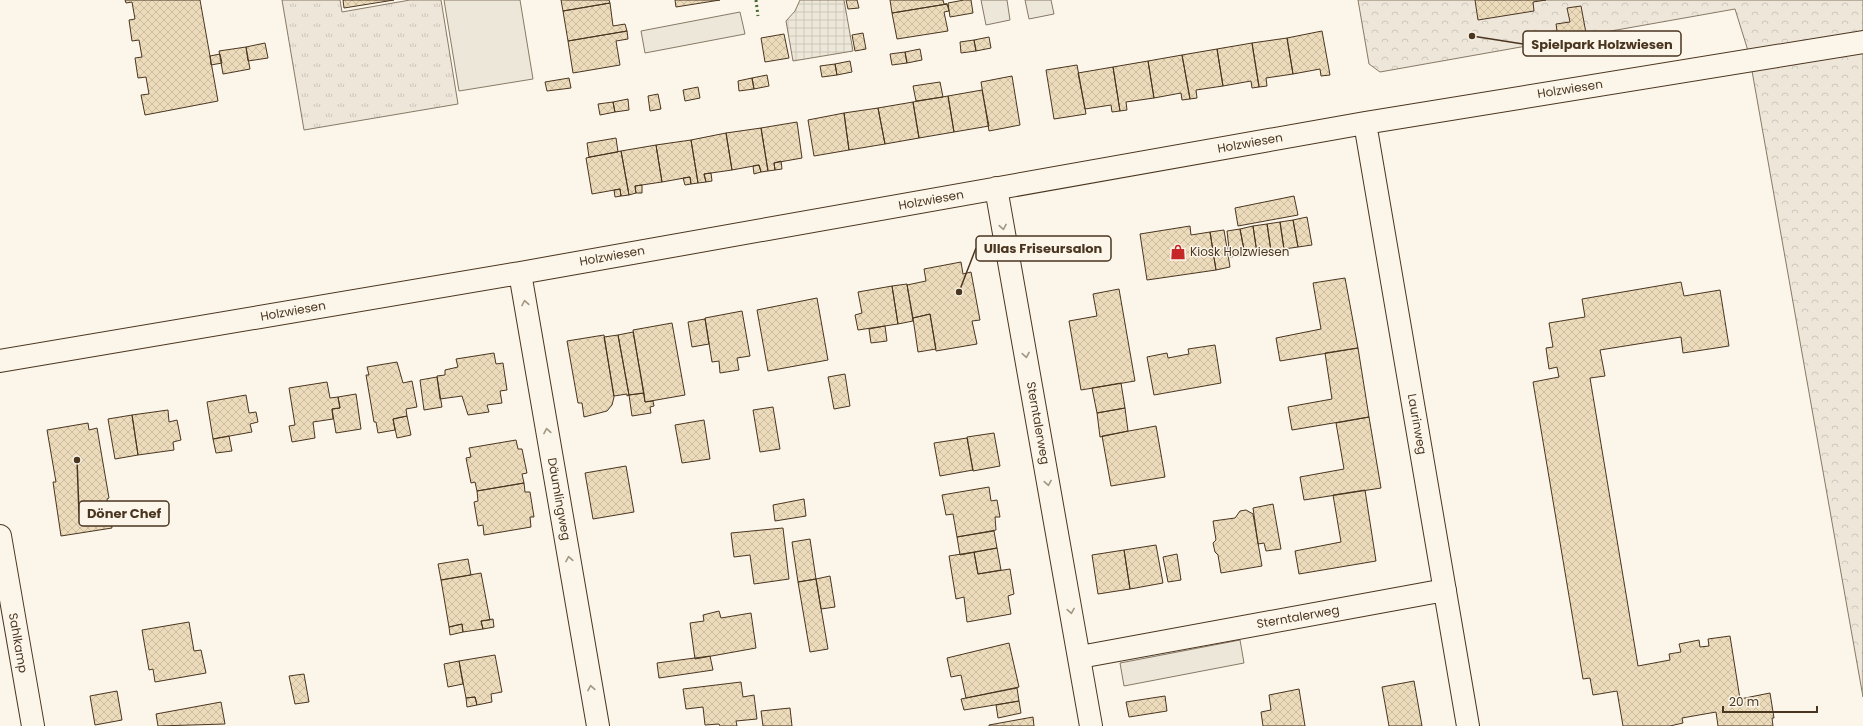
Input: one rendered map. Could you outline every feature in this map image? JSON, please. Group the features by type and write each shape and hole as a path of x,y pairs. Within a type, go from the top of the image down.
{"street":[{"name":"Holzwiesen","path":"0,361 520,273 1365,122 1863,42"},
{"name":"Laurinweg","path":"1365,122 1468,726"},
{"name":"Sterntalerweg","path":"996,188 1091,726"},
{"name":"Däumlingweg","path":"520,273 598,726"},
{"name":"Sahlkamp","path":"0,536 33,726"},
{"name":"Sterntalerweg","path":"1080,657 1445,590"}],"green space":[{"path":"282,0 340,0 342,12 410,0 441,0 458,104 304,130"},
{"path":"1358,0 1863,0 1863,697 1749,54 1735,9 1380,72 1369,64"}],"shaded area":[{"path":"444,0 520,0 533,79 459,91"},
{"path":"800,0 844,0 853,51 793,61 786,21 795,11"},
{"path":"981,0 1007,0 1010,20 986,25"},
{"path":"1025,0 1051,0 1054,14 1029,19"},
{"path":"740,12 745,34 645,53 641,31"},
{"path":"1240,640 1244,663 1124,686 1120,663"}],"building":[{"path":"125,0 200,0 218,101 145,115 141,95 149,94 146,77 138,78 135,58 142,57 139,40 132,41 129,20 135,19 132,2 126,3"},
{"path":"343,0 394,0 344,8"},
{"path":"561,0 609,0 610,3 563,11"},
{"path":"675,0 720,0 676,7"},
{"path":"846,0 857,0 859,8 848,9"},
{"path":"890,0 943,0 944,4 947,4 892,13"},
{"path":"971,0 973,13 950,17 948,3"},
{"path":"1475,0 1546,0 1533,2 1534,11 1478,20"},
{"path":"610,3 613,26 625,24 627,31 568,41 563,11"},
{"path":"947,4 949,11 944,12 948,31 897,39 892,13"},
{"path":"1581,6 1586,33 1558,38 1556,24 1570,22 1567,8"},
{"path":"627,31 628,39 616,41 620,65 573,73 568,41"},
{"path":"1322,31 1330,75 1321,76 1320,69 1293,74 1287,38"},
{"path":"863,33 866,49 855,51 852,35"},
{"path":"784,34 789,58 765,62 761,38"},
{"path":"989,37 991,48 976,51 974,40"},
{"path":"1287,38 1293,74 1266,78 1267,86 1259,87 1252,43"},
{"path":"974,40 976,51 961,53 960,42"},
{"path":"265,43 268,58 248,61 246,47"},
{"path":"1252,43 1259,87 1252,88 1251,81 1223,86 1217,49"},
{"path":"246,47 250,69 223,74 219,51"},
{"path":"920,49 922,60 907,63 905,52"},
{"path":"1217,49 1223,86 1196,90 1197,98 1190,99 1182,55"},
{"path":"905,52 907,63 892,65 890,54"},
{"path":"220,54 222,63 211,65 210,56"},
{"path":"1182,55 1190,99 1182,100 1181,93 1154,98 1148,61"},
{"path":"850,61 852,72 837,75 835,64"},
{"path":"1148,61 1154,98 1126,102 1127,110 1120,111 1113,67"},
{"path":"835,64 837,75 822,77 820,66"},
{"path":"1077,65 1086,114 1054,119 1046,70"},
{"path":"1113,67 1120,111 1112,112 1111,105 1085,109 1078,73"},
{"path":"767,75 769,86 754,89 752,78"},
{"path":"1012,76 1020,125 989,131 981,82"},
{"path":"569,78 571,88 547,91 545,82"},
{"path":"752,78 754,89 739,91 738,81"},
{"path":"940,82 943,97 916,101 913,86"},
{"path":"698,87 700,98 685,101 683,90"},
{"path":"982,90 989,126 954,132 948,96"},
{"path":"658,94 661,109 650,111 648,96"},
{"path":"948,96 954,132 919,138 913,102"},
{"path":"628,99 629,110 615,112 613,102"},
{"path":"613,102 615,112 600,115 598,104"},
{"path":"913,102 919,138 885,144 878,108"},
{"path":"878,108 885,144 849,150 844,113"},
{"path":"844,113 849,150 814,156 808,120"},
{"path":"797,122 802,158 774,163 775,170 768,171 761,128"},
{"path":"761,128 768,171 761,172 759,165 732,170 726,133"},
{"path":"726,133 732,170 704,174 706,182 698,183 691,140"},
{"path":"616,138 618,152 589,157 587,143"},
{"path":"691,140 698,183 691,184 690,177 662,182 656,145"},
{"path":"656,145 662,182 635,186 636,193 629,195 621,151"},
{"path":"621,151 629,195 621,196 620,189 592,194 586,158"},
{"path":"781,161 782,169 775,170 774,163"},
{"path":"759,165 761,172 754,174 753,166"},
{"path":"711,173 712,181 706,182 704,174"},
{"path":"690,177 691,184 685,185 683,178"},
{"path":"642,185 642,193 636,193 635,186"},
{"path":"620,189 621,196 615,197 614,190"},
{"path":"1294,196 1298,215 1238,226 1235,208"},
{"path":"1307,217 1312,245 1298,247 1293,220"},
{"path":"1293,220 1298,247 1284,249 1280,222"},
{"path":"1280,222 1284,249 1271,251 1267,224"},
{"path":"1267,224 1271,251 1257,253 1253,226"},
{"name":"Kiosk Holzwiesen","path":"1190,226 1191,235 1210,232 1216,270 1147,280 1140,234"},
{"path":"1253,226 1257,253 1245,255 1240,229"},
{"path":"1240,229 1245,255 1230,257 1227,231"},
{"path":"1224,230 1230,267 1216,270 1210,232"},
{"path":"961,262 963,274 971,272 980,320 972,321 977,344 936,351 930,314 913,318 907,285 926,281 924,269"},
{"path":"1345,278 1358,348 1280,361 1276,338 1321,329 1313,283"},
{"path":"1681,282 1684,296 1720,290 1729,346 1683,353 1681,337 1600,350 1605,376 1590,378 1638,666 1670,660 1669,654 1681,652 1679,644 1699,640 1700,647 1709,646 1708,639 1730,636 1740,699 1770,693 1774,718 1772,718 1773,726 1718,726 1716,712 1682,718 1683,723 1670,726 1623,726 1617,691 1593,695 1590,678 1583,679 1533,382 1559,377 1557,367 1549,369 1546,348 1553,347 1549,323 1585,317 1582,299"},
{"path":"907,284 913,321 898,324 892,286"},
{"path":"892,286 898,324 858,330 855,315 862,313 858,292"},
{"path":"1119,289 1135,381 1081,390 1069,321 1097,316 1093,294"},
{"path":"817,298 828,360 768,371 757,310"},
{"path":"742,311 750,356 737,358 739,370 720,373 719,361 712,362 705,318"},
{"path":"930,314 936,349 918,352 913,318"},
{"path":"705,319 709,344 692,347 688,322"},
{"path":"672,323 685,395 645,402 633,330"},
{"path":"885,326 887,341 871,343 869,329"},
{"path":"633,332 644,393 629,395 618,335"},
{"path":"604,335 614,397 612,405 607,411 584,417 582,403 578,403 567,341"},
{"path":"618,335 629,395 627,396 627,394 614,396 604,337"},
{"path":"1215,345 1221,383 1154,395 1147,357 1167,353 1168,358 1189,354 1188,349"},
{"path":"1358,348 1369,417 1292,430 1288,407 1332,399 1325,353"},
{"path":"494,353 496,364 503,363 507,390 500,391 502,403 487,405 489,412 468,415 462,396 440,399 437,376 445,375 445,370 458,367 456,359"},
{"path":"397,362 403,383 412,381 417,407 406,409 407,416 393,419 395,430 378,433 376,422 374,422 366,375 369,375 367,367"},
{"path":"845,374 850,406 834,409 828,377"},
{"path":"437,377 442,407 424,410 420,380"},
{"path":"327,382 330,398 338,397 340,408 332,409 333,419 313,422 315,438 292,442 289,426 295,425 289,388"},
{"path":"1121,383 1125,408 1097,413 1092,388"},
{"path":"644,393 645,402 653,401 654,406 650,407 651,413 632,416 629,395"},
{"path":"356,394 361,429 336,433 332,409 340,408 338,397"},
{"path":"246,395 249,413 256,412 258,422 250,424 252,432 213,439 207,402"},
{"path":"773,407 780,449 760,452 753,410"},
{"path":"1125,408 1128,431 1100,437 1097,413"},
{"path":"168,410 169,422 177,420 181,440 173,442 174,450 138,455 132,415"},
{"path":"132,415 138,455 115,459 108,419"},
{"path":"407,416 411,435 397,438 393,419"},
{"path":"1369,417 1381,488 1304,500 1300,477 1344,469 1336,423"},
{"path":"704,420 710,459 682,463 675,425"},
{"path":"88,423 89,430 97,428 109,498 107,499 112,528 61,536 53,482 56,482 47,430"},
{"path":"1156,426 1165,477 1111,486 1102,436"},
{"path":"994,433 1000,466 973,471 967,437"},
{"path":"229,436 232,451 216,453 213,439"},
{"path":"967,438 973,470 940,476 934,443"},
{"path":"516,440 518,449 522,449 527,473 522,474 524,483 477,491 475,482 471,483 466,458 471,457 469,448"},
{"path":"626,466 634,512 593,519 585,473"},
{"path":"524,483 525,492 530,492 534,517 530,517 531,527 484,535 483,525 478,526 474,502 478,501 477,491"},
{"path":"989,487 991,501 997,500 1000,517 995,517 996,530 957,537 953,514 946,515 942,495"},
{"path":"1365,490 1376,561 1299,574 1295,551 1341,542 1333,495"},
{"path":"804,499 806,516 775,521 773,505"},
{"path":"1273,504 1281,549 1266,551 1264,543 1258,544 1253,508"},
{"path":"1246,510 1253,514 1262,566 1221,573 1218,555 1215,552 1213,543 1216,540 1213,521 1235,518 1240,511"},
{"path":"783,528 789,579 754,584 750,555 734,557 731,533"},
{"path":"994,531 997,548 960,555 957,537"},
{"path":"810,539 816,579 798,582 792,542"},
{"path":"1156,545 1163,583 1130,589 1124,550"},
{"path":"997,548 1001,570 978,574 974,552"},
{"path":"1124,550 1130,589 1098,594 1092,555"},
{"path":"974,552 978,574 1010,569 1014,594 1008,596 1011,614 967,622 964,597 956,599 949,556"},
{"path":"1177,554 1181,580 1168,582 1163,557"},
{"path":"468,559 471,575 441,580 438,564"},
{"path":"481,573 490,620 481,621 483,629 463,632 462,624 449,627 441,580"},
{"path":"830,576 835,607 821,609 816,579"},
{"path":"816,579 828,649 810,652 798,582"},
{"path":"719,611 721,618 751,613 756,648 695,659 690,623 704,621 703,615"},
{"path":"493,619 494,627 483,629 481,621"},
{"path":"189,622 194,651 201,650 206,673 155,682 153,669 149,670 142,630"},
{"path":"462,624 463,632 450,635 449,627"},
{"path":"1009,643 1019,687 966,698 961,675 951,677 947,658"},
{"path":"495,655 502,692 491,694 492,702 477,705 475,697 466,698 459,661"},
{"path":"710,656 713,670 659,678 657,663"},
{"path":"459,661 463,684 448,687 444,664"},
{"path":"304,674 309,702 295,704 289,676"},
{"path":"1414,681 1422,726 1389,726 1382,687"},
{"path":"741,682 743,697 754,695 757,719 736,721 737,726 720,726 719,724 705,725 703,707 686,709 683,689"},
{"path":"1017,688 1019,701 964,710 961,699"},
{"path":"1299,689 1305,726 1263,726 1261,712 1271,710 1269,695"},
{"path":"117,691 122,720 95,725 90,696"},
{"path":"1165,696 1167,711 1129,717 1126,702"},
{"path":"475,697 477,705 467,707 466,698"},
{"path":"1019,701 1021,713 998,718 996,705"},
{"path":"221,702 225,724 158,726 156,714"},
{"path":"790,708 792,726 763,726 761,711"},
{"path":"1033,717 1034,726 989,726 989,725"}],"hedge":[{"path":"756,0 758,16"}],"place":[{"name":"Spielpark Holzwiesen","path":"1472,36"},
{"name":"Kiosk Holzwiesen","path":"1178,252"},
{"name":"Ullas Friseursalon","path":"959,292"},
{"name":"Döner Chef","path":"77,460"}]}
